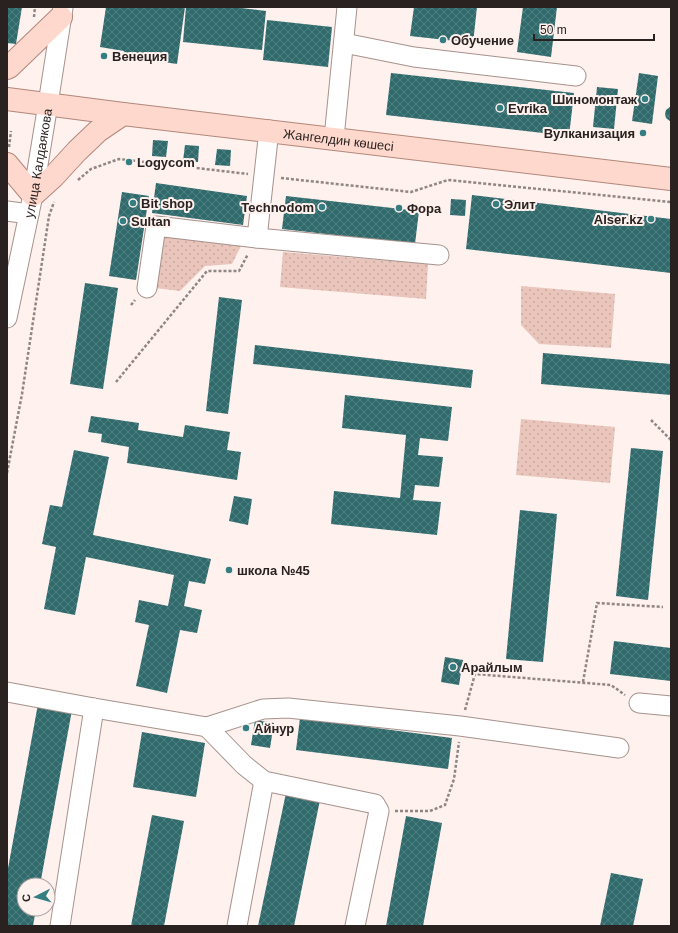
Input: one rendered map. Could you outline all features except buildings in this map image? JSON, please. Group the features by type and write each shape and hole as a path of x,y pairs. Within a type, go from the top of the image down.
{"main road":[{"path":"7,68 10,67 62,12"},
{"name":"Жангелдин көшесі","path":"7,99 671,179"},
{"path":"8,156 31,204 77,151 98,131 123,114"}],"street":[{"path":"334,138 347,7"},
{"name":"улица Калдаякова","path":"7,318 31,204 62,12"},
{"path":"344,43 414,57 576,76"},
{"path":"257,238 268,130"},
{"path":"7,211 31,204"},
{"path":"147,288 156,226 257,238 439,255"},
{"path":"7,692 207,727 263,709 288,708 460,726 619,748"},
{"path":"639,703 671,706"},
{"path":"60,926 94,708"},
{"path":"207,727 244,765 264,780 374,804 379,811 355,926"},
{"path":"237,926 264,780"}],"path":[{"path":"8,156 11,131"},
{"path":"74,183 92,170 119,159 411,192 448,180 671,202"},
{"path":"7,473 22,394 49,216 57,196"},
{"path":"116,382 208,271 239,271 257,238"},
{"path":"651,420 671,440"},
{"path":"583,682 597,603 663,606"},
{"path":"379,811 430,811 445,805 454,779 460,726 475,674 611,685"}],"shaded area":[{"path":"162,236 242,244 232,264 205,266 180,291 155,288"},
{"path":"283,252 428,264 426,299 280,287"},
{"path":"521,286 615,294 611,348 539,344 521,325"},
{"path":"521,419 615,427 610,483 516,475"}],"place":[{"name":"Обучение","path":"443,40"},
{"name":"Венеция","path":"104,56"},
{"name":"Шиномонтаж","path":"645,99"},
{"name":"Evrika","path":"500,108"},
{"name":"Вулканизация","path":"643,133"},
{"name":"Logycom","path":"129,162"},
{"name":"Bit shop","path":"133,203"},
{"name":"Элит","path":"496,204"},
{"name":"Technodom","path":"322,207"},
{"name":"Фора","path":"399,208"},
{"name":"Alser.kz","path":"651,219"},
{"name":"Sultan","path":"123,221"},
{"name":"школа №45","path":"229,570"},
{"name":"Арайлым","path":"453,667"},
{"name":"Айнур","path":"246,728"}]}
